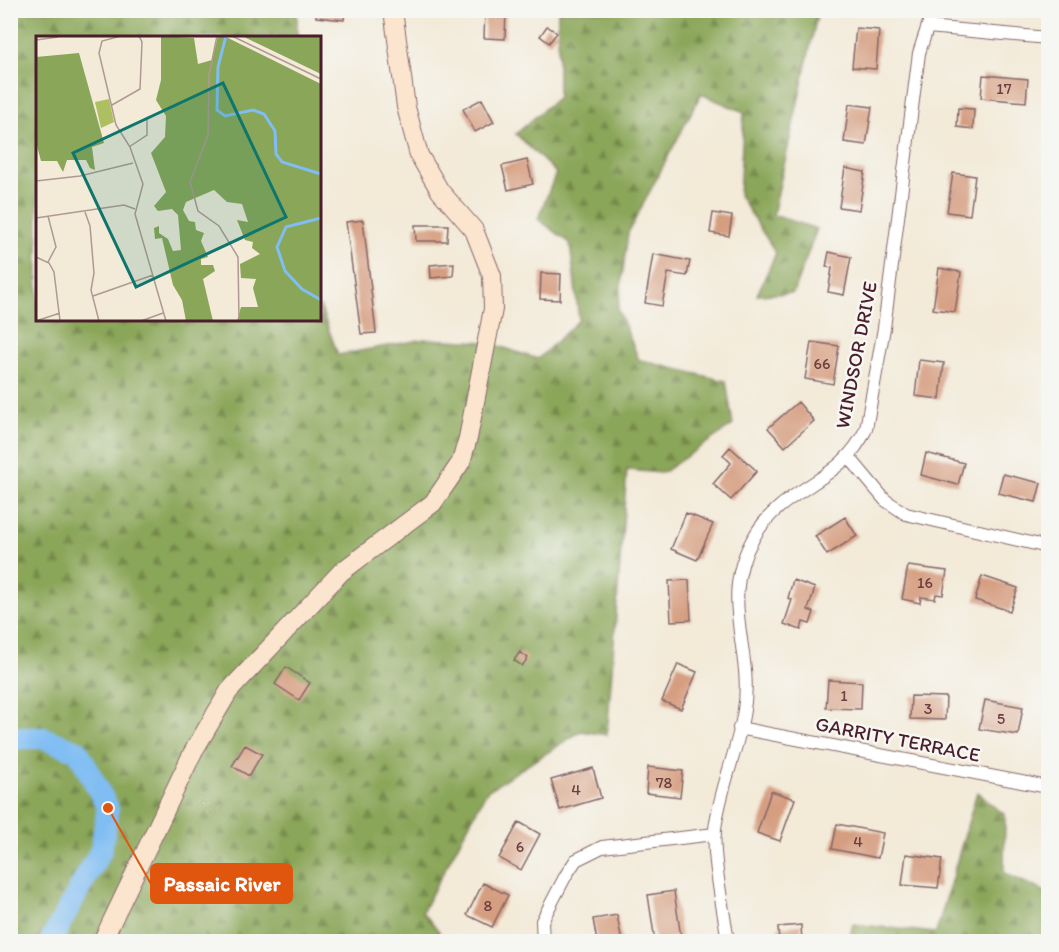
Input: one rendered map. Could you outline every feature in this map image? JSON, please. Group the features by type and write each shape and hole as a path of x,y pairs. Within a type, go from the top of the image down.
{"street":[{"path":"102,942 193,752 229,691 341,572 433,503 461,462 468,438 493,309 492,276 474,230 440,191 419,155 406,107 393,10"},
{"name":"WINDSOR DRIVE","path":"728,942 715,834 744,710 745,688 737,591 746,554 764,520 773,510 849,457 859,444 868,418 905,182 919,53 933,10"},
{"path":"928,27 1048,38"},
{"path":"849,457 885,500 906,514 1048,547"},
{"name":"GARRITY TERRACE","path":"739,728 1048,788"},
{"path":"543,942 542,921 566,875 576,860 585,853 602,847 715,834"}],"green space":[{"path":"10,11 297,11 297,36 36,36 36,321 321,321 321,309 338,355 425,339 486,342 538,359 579,320 570,243 538,219 556,173 516,134 558,97 558,11 818,11 773,215 817,229 793,293 757,295 776,253 739,195 744,112 701,94 628,233 618,309 639,360 726,381 733,425 662,473 627,470 607,735 581,731 487,791 422,912 439,931 439,941 11,941"},
{"path":"977,792 1005,815 1004,873 1048,893 1048,941 849,941 853,924 936,933"}],"building":[{"path":"316,10 345,10 344,20 316,17"},
{"path":"485,10 506,11 505,39 484,38"},
{"path":"547,26 557,33 549,43 540,36"},
{"path":"856,28 879,30 876,69 852,67"},
{"path":"983,75 1028,79 1026,102 981,98"},
{"path":"482,99 494,122 475,132 463,109"},
{"path":"849,104 872,107 866,145 844,142"},
{"path":"958,108 974,109 973,129 957,127"},
{"path":"527,160 533,184 508,190 502,166"},
{"path":"845,168 865,172 859,210 839,207"},
{"path":"953,173 975,176 970,215 947,212"},
{"path":"713,213 732,216 729,236 710,233"},
{"path":"363,220 376,333 361,334 346,222"},
{"path":"415,225 448,225 447,241 416,241"},
{"path":"829,252 851,257 844,295 828,292 832,268 826,267"},
{"path":"653,254 690,261 687,276 668,273 662,306 645,303"},
{"path":"454,263 453,276 431,278 430,265"},
{"path":"939,268 961,272 955,312 933,309"},
{"path":"541,273 561,274 560,300 540,299"},
{"path":"811,342 839,346 833,384 805,379"},
{"path":"919,360 944,363 940,399 915,396"},
{"path":"798,402 814,421 785,447 768,428"},
{"path":"730,447 757,471 731,500 713,484 731,463 723,455"},
{"path":"926,453 964,463 958,485 921,475"},
{"path":"1003,474 1041,483 1036,502 998,493"},
{"path":"686,513 713,524 697,560 671,549"},
{"path":"845,517 857,536 827,555 815,536"},
{"path":"908,566 947,571 943,595 936,594 935,599 921,597 920,603 902,599"},
{"path":"982,576 1018,588 1010,611 975,600"},
{"path":"689,580 691,620 671,621 669,581"},
{"path":"793,580 815,588 808,610 814,612 810,624 803,622 801,630 784,624 792,600 788,598"},
{"path":"520,652 528,658 522,666 514,660"},
{"path":"678,664 697,672 681,709 662,701"},
{"path":"286,667 310,683 299,700 275,684"},
{"path":"828,680 862,682 861,709 826,708"},
{"path":"911,696 946,697 945,720 910,719"},
{"path":"985,700 1023,707 1018,735 979,729"},
{"path":"245,745 262,754 249,776 232,766"},
{"path":"648,767 683,771 680,797 646,793"},
{"path":"593,768 601,798 560,810 551,780"},
{"path":"771,791 795,799 780,841 757,833"},
{"path":"519,822 540,834 521,870 499,858"},
{"path":"837,824 883,833 878,858 832,849"},
{"path":"906,854 942,859 938,888 902,885"},
{"path":"483,883 508,895 492,927 467,915"},
{"path":"674,891 681,937 655,941 648,895"},
{"path":"617,915 622,942 597,942 593,919"},
{"path":"801,925 802,942 779,942 778,927"}],"waterway":[{"path":"10,738 43,738 78,751 108,808 101,850 50,942"}],"place":[{"name":"Passaic River","path":"108,808"}]}
